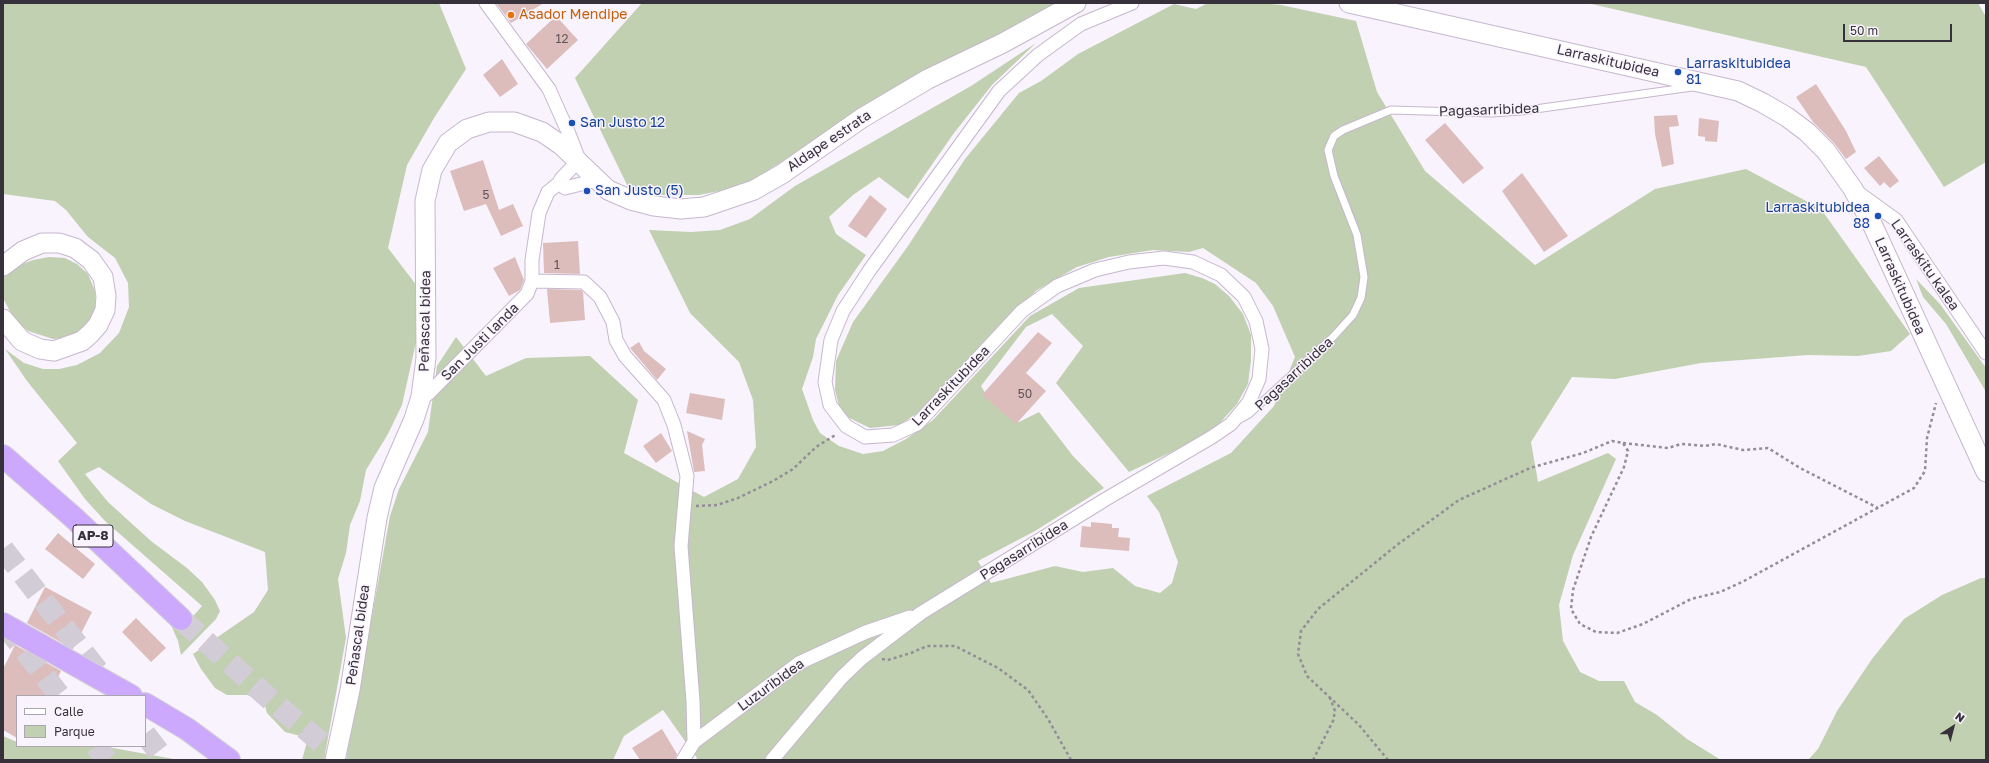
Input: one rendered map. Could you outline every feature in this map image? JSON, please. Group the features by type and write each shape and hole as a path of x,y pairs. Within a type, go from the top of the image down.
{"highway":[{"name":"AP-8","path":"3,456 74,518 181,619"},
{"path":"3,624 129,695"},
{"path":"146,705 186,729 229,760"}],"street":[{"path":"486,3 549,88 579,160"},
{"name":"Aldape estrata","path":"579,160 596,180 608,190 631,200 654,206 681,209 704,207 734,198 754,190 782,174 862,118 928,79 1004,43 1076,3"},
{"name":"Larraskitubidea","path":"1132,3 1081,24 1038,55 999,91 869,271 843,311 831,340 825,382 830,405 846,426 865,437 894,435 917,424 1022,311 1057,286 1095,270 1129,262 1164,258 1193,262 1221,275 1244,298 1256,321 1262,349 1259,379 1249,402 1230,424"},
{"name":"Larraskitubidea","path":"1349,3 1738,91 1787,117 1807,132 1826,151 1853,189 1873,226 1945,386 1986,472"},
{"name":"Peñascal bidea","path":"335,760 350,690 377,518 384,488 414,419 421,397 426,358 425,201 432,170 448,143 467,129 489,122 514,122 542,132 579,160"},
{"name":"San Justi landa","path":"421,397 428,394 527,294 532,280 532,260 539,213 548,192 560,184 561,179 579,160"},
{"path":"560,184 565,188 596,180"},
{"name":"Larraskitu kalea","path":"1853,189 1896,220 1986,353"},
{"path":"3,266 23,251 42,243 59,243 76,248 91,260 103,277 106,296 105,310 98,325 90,334 82,342 54,351 40,349 22,341 3,319"},
{"path":"532,280 584,282 600,297 613,322 616,340 624,356 664,400 674,424 688,476 681,546 693,701 694,742"},
{"name":"Pagasarribidea","path":"772,760 825,694 862,658 922,613 1230,424"},
{"name":"Luzuribidea","path":"683,760 694,742 799,663 866,632 922,613"}],"lane":[{"name":"Pagasarribidea","path":"1230,424 1249,414 1334,337 1354,315 1361,298 1364,278 1357,235 1334,176 1328,150 1334,136 1343,130 1391,110 1492,113 1521,111 1710,84"}],"path":[{"path":"1623,443 1628,451 1624,467 1592,536 1573,590 1571,609 1580,624 1596,632 1617,634 1643,624 1691,599 1720,592 1800,552 1914,488 1925,471 1927,438 1937,399 1945,386"},
{"path":"684,504 697,507 717,505 738,498 773,481 792,469 816,447 834,437 846,426"},
{"path":"1388,760 1359,725 1307,676 1298,654 1301,631 1318,609 1367,571 1397,545 1459,500 1530,468 1583,453 1612,441 1668,448 1681,444 1705,446 1716,444 1743,450 1768,448 1800,468 1878,508"},
{"path":"862,658 888,660 927,646 955,646 998,668 1028,690 1048,719 1071,760"},
{"path":"1313,760 1333,721 1335,711 1330,698"}],"green space":[{"path":"3,3 439,3 466,69 434,118 407,165 388,248 417,286 418,333 402,405 388,434 366,470 360,501 350,525 346,553 338,579 346,638 324,760 302,760 308,738 285,732 267,713 264,702 247,695 227,695 215,688 201,669 193,654 254,612 268,590 265,552 185,521 151,504 99,467 85,474 108,502 151,541 187,568 202,582 215,600 220,611 216,619 181,655 178,641 168,618 181,630 202,606 105,521 85,499 58,461 77,443 27,381 5,349 24,363 43,369 59,369 77,365 100,353 119,333 129,307 128,283 115,258 88,237 66,210 55,201 3,194"},
{"path":"642,3 1055,3 805,147 748,183 729,189 699,195 648,195 629,189 575,78"},
{"path":"1208,3 1261,3 1281,5 1356,21 1377,92 1425,171 1535,265 1655,189 1746,169 1821,209 1910,334 1891,351 1858,356 1808,355 1701,363 1615,379 1572,377 1531,442 1538,482 1608,453 1616,459 1573,555 1559,605 1563,641 1580,672 1599,681 1624,681 1635,702 1657,715 1687,739 1721,760 695,760 697,758 663,710 624,736 613,760 346,760 390,516 399,489 428,432 437,366 456,337 486,376 526,358 590,356 638,400 624,453 704,497 738,479 756,447 753,400 739,362 690,313 649,230 691,232 720,230 750,219 795,186 971,86 1036,43 992,85 954,133 908,199 879,177 853,195 829,217 836,234 866,255 838,295 816,339 813,357 802,389 813,420 820,433 839,446 863,454 883,451 906,439 933,420 1030,316 1079,288 1185,273 1215,284 1229,296 1243,314 1251,335 1251,360 1248,384 1237,404 1217,426 1193,442 1129,472 1056,383 1083,346 1052,314 1026,327 981,386 990,401 1019,422 1039,412 1073,456 1104,488 1035,531 978,561 991,583 1055,566 1083,572 1113,568 1135,586 1160,593 1172,583 1178,562 1159,512 1147,496 1231,453 1274,406 1295,357 1273,306 1256,283 1203,248 1189,252 1153,250 1109,257 1077,267 1037,290 1010,316 928,407 899,425 870,428 841,414 835,390 836,361 853,322 908,246 965,159 1019,93 1041,81 1078,54 1174,4 1196,9"},
{"path":"1587,3 1978,3 1986,17 1986,162 1944,187 1866,67"},
{"path":"49,257 65,258 77,264 88,274 95,291 96,307 91,320 79,332 65,338 53,339 28,331 14,319 3,298 3,276 17,266 33,260"},
{"path":"1916,279 1940,304 1986,368 1986,392 1946,324 1923,297"},
{"path":"1981,578 1986,578 1986,760 1808,760 1818,749 1837,711 1872,659 1904,619 1942,595"},
{"path":"3,736 16,742 16,747 108,747 179,760 3,760"}],"building":[{"name":"Asador Mendipe","path":"496,3 544,3 511,23"},
{"path":"556,16 578,40 547,69 526,44"},
{"path":"502,59 518,84 500,97 483,75"},
{"path":"1816,84 1846,131 1856,152 1846,159 1834,143 1813,122 1796,97"},
{"path":"1677,115 1679,126 1669,127 1674,164 1662,167 1655,134 1654,116"},
{"path":"1699,118 1719,121 1717,142 1705,141 1705,137 1698,136"},
{"path":"1445,123 1484,168 1463,184 1425,140"},
{"path":"1879,156 1899,181 1890,188 1884,182 1880,186 1864,168"},
{"path":"483,160 499,210 513,204 523,226 501,236 486,204 464,211 450,171"},
{"path":"1522,173 1568,236 1544,252 1502,191"},
{"path":"870,195 887,209 866,238 848,226"},
{"path":"578,241 580,274 544,273 543,243"},
{"path":"515,257 524,280 520,290 509,296 493,268"},
{"path":"547,289 581,290 583,292 585,320 550,323"},
{"path":"1038,332 1052,343 1026,373 1046,391 1016,424 982,395"},
{"path":"639,342 644,351 666,369 657,380 630,348"},
{"path":"690,393 725,399 722,420 686,413"},
{"path":"687,431 705,439 702,445 705,471 694,472"},
{"path":"661,433 672,451 656,463 643,446"},
{"path":"1091,522 1112,524 1112,528 1119,528 1118,537 1130,538 1129,551 1080,547 1082,526 1091,527"},
{"path":"58,533 95,564 83,579 45,549"},
{"path":"45,587 92,612 73,649 27,623"},
{"path":"136,618 166,648 151,662 122,632"},
{"path":"15,645 61,671 49,695 16,695 16,737 3,730 3,669"},
{"path":"662,729 677,754 675,760 640,760 632,748"}],"tunnel":[{"path":"3,549 108,684"},
{"path":"181,619 272,701 342,760"},
{"path":"5,625 59,695"},
{"path":"146,735 165,760"},
{"path":"97,747 107,760"}],"place":[{"name":"Asador Mendipe","path":"511,15"},
{"name":"Larraskitubidea 81","path":"1678,72"},
{"name":"San Justo 12","path":"572,123"},
{"name":"San Justo (5)","path":"587,191"},
{"name":"Larraskitubidea 88","path":"1878,216"}]}
